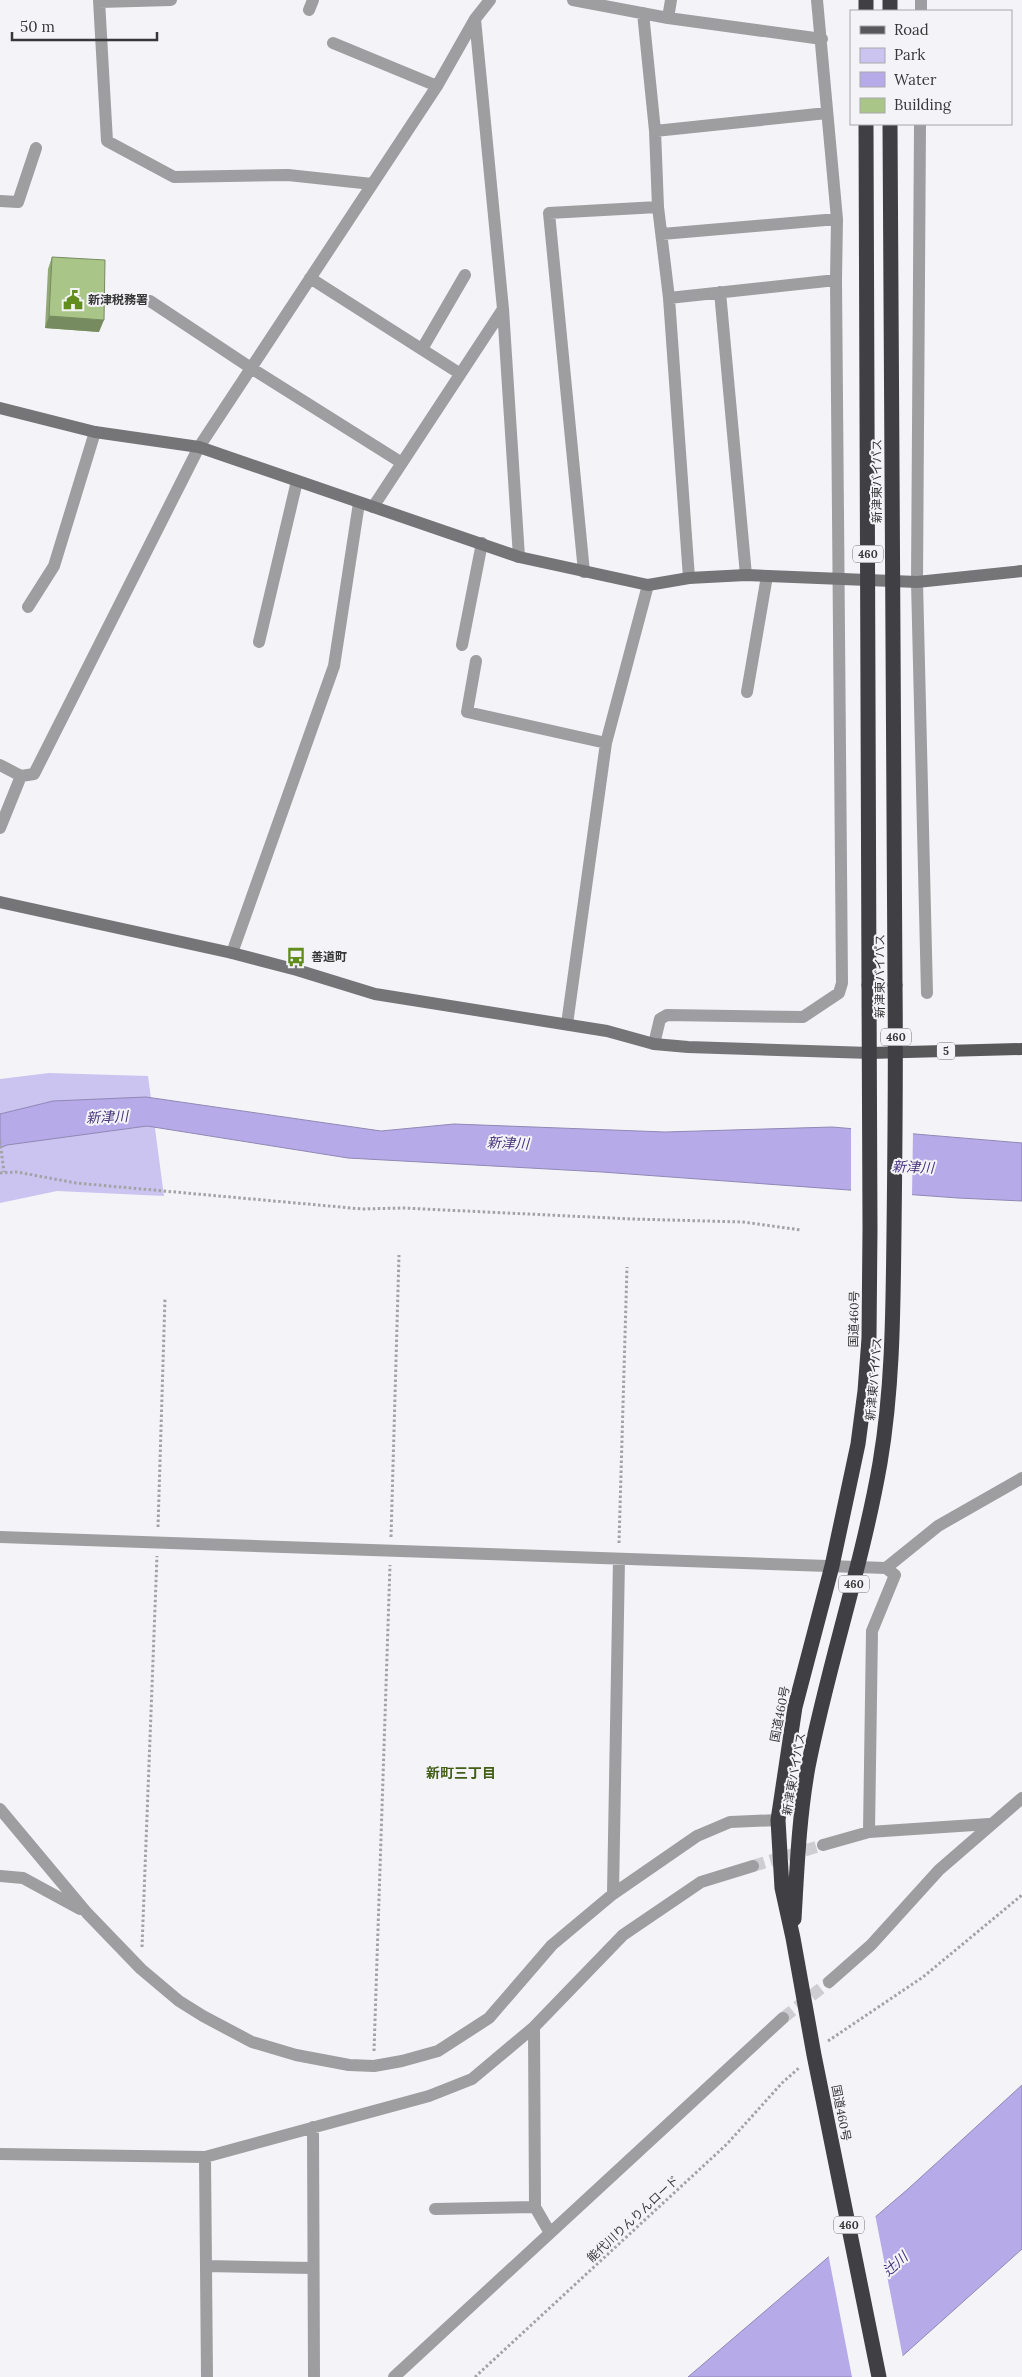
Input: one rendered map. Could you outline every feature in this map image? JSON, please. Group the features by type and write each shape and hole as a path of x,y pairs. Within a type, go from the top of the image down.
{"highway":[{"name":"新津東バイパス","path":"866,125 870,1053"},
{"name":"新津東バイパス","path":"793,1938 801,1818 808,1768 858,1567 880,1464 892,1356 896,1052 890,125"},
{"name":"国道460号","path":"870,1053 869,1338 865,1391 858,1444 832,1566 795,1707 778,1820 782,1888 879,2377"}],"main road":[{"name":"5","path":"870,1053 1022,1050"}],"street":[{"path":"171,0 99,1 107,141 174,177 288,175 372,184"},
{"path":"0,765 21,776 34,774 199,447 437,86 476,19 490,0"},
{"path":"574,0 668,18 822,39"},
{"path":"668,18 671,0"},
{"path":"654,1044 660,1019 668,1016 803,1017 839,993 842,984 836,280 838,220 817,0"},
{"path":"643,13 655,131 658,207 669,298 689,578"},
{"path":"476,19 503,309 520,557"},
{"path":"333,43 437,86"},
{"path":"655,131 827,113"},
{"path":"920,125 917,582 927,993"},
{"path":"0,201 18,202 36,148"},
{"path":"584,572 549,213 658,207"},
{"path":"662,234 838,220"},
{"path":"422,349 465,275"},
{"path":"310,278 460,373"},
{"path":"669,298 836,280"},
{"path":"720,292 746,575"},
{"path":"150,301 251,368 402,463"},
{"path":"373,507 503,309"},
{"path":"0,408 95,432 199,447 520,557 648,585 689,578 746,575 917,582 1022,571"},
{"path":"28,607 54,566 74,508 95,432"},
{"path":"259,642 297,481"},
{"path":"232,953 334,666 360,503"},
{"path":"462,645 482,543"},
{"path":"747,692 767,576"},
{"path":"567,1024 606,743 648,585"},
{"path":"476,661 467,712 606,743"},
{"path":"0,828 21,776"},
{"path":"0,902 232,953 297,970 375,994 607,1031 654,1044 688,1047 870,1053"},
{"path":"886,1568 938,1526 1022,1478"},
{"path":"0,1537 886,1568 895,1575 872,1631 869,1832"},
{"path":"613,1894 619,1559"},
{"path":"830,1982 871,1945 940,1870 989,1824 1022,1798"},
{"path":"0,1809 87,1912 141,1969 179,2001 252,2042 296,2055 349,2065 374,2066 402,2061 438,2051 488,2018 552,1944 613,1894 696,1836 730,1822 778,1820"},
{"path":"823,1844 869,1832 989,1824"},
{"path":"0,2154 205,2157 429,2096 472,2079 534,2027 623,1935 701,1882 753,1866"},
{"path":"0,1876 23,1878 87,1912"},
{"path":"394,2377 783,2018"},
{"path":"534,2027 535,2207 550,2233"},
{"path":"313,2127 314,2377"},
{"path":"205,2157 207,2377"},
{"path":"435,2209 535,2207"},
{"path":"206,2266 313,2268"}],"path":[{"path":"0,1141 2,1173 17,1172 76,1183 362,1210 403,1208 632,1219 743,1222 801,1230"},
{"path":"374,2066 399,1255"},
{"path":"619,1559 627,1266"},
{"path":"141,1969 158,1542 165,1298"},
{"path":"814,2055 836,2034 922,1977 1022,1894"},
{"name":"能代川りんりんロード","path":"475,2377 727,2144 776,2088 798,2069"}],"green space":[{"path":"49,1073 148,1076 164,1196 57,1191 0,1203 0,1079"}],"water":[{"name":"新津川","path":"146,1097 381,1131 454,1124 665,1132 832,1127 1022,1143 1022,1201 602,1172 348,1158 147,1126 7,1145 0,1148 0,1114 53,1101"},
{"name":"辻川","path":"1022,2085 1022,2249 879,2377 688,2377 908,2189"}],"pier":[{"path":"851,1126 913,1131 912,1197 851,1193"},
{"path":"875,2214 903,2358 883,2377 852,2377 828,2253"}],"building":[{"name":"新津税務署","path":"52,257 105,260 104,320 49,316"}],"tunnel":[{"path":"753,1866 823,1845"},
{"path":"783,2018 829,1982"}],"place":[{"name":"新津税務署","path":"73,300"},
{"name":"善道町","path":"296,957"}],"district":[{"name":"新町三丁目","path":"461,1773"}]}
